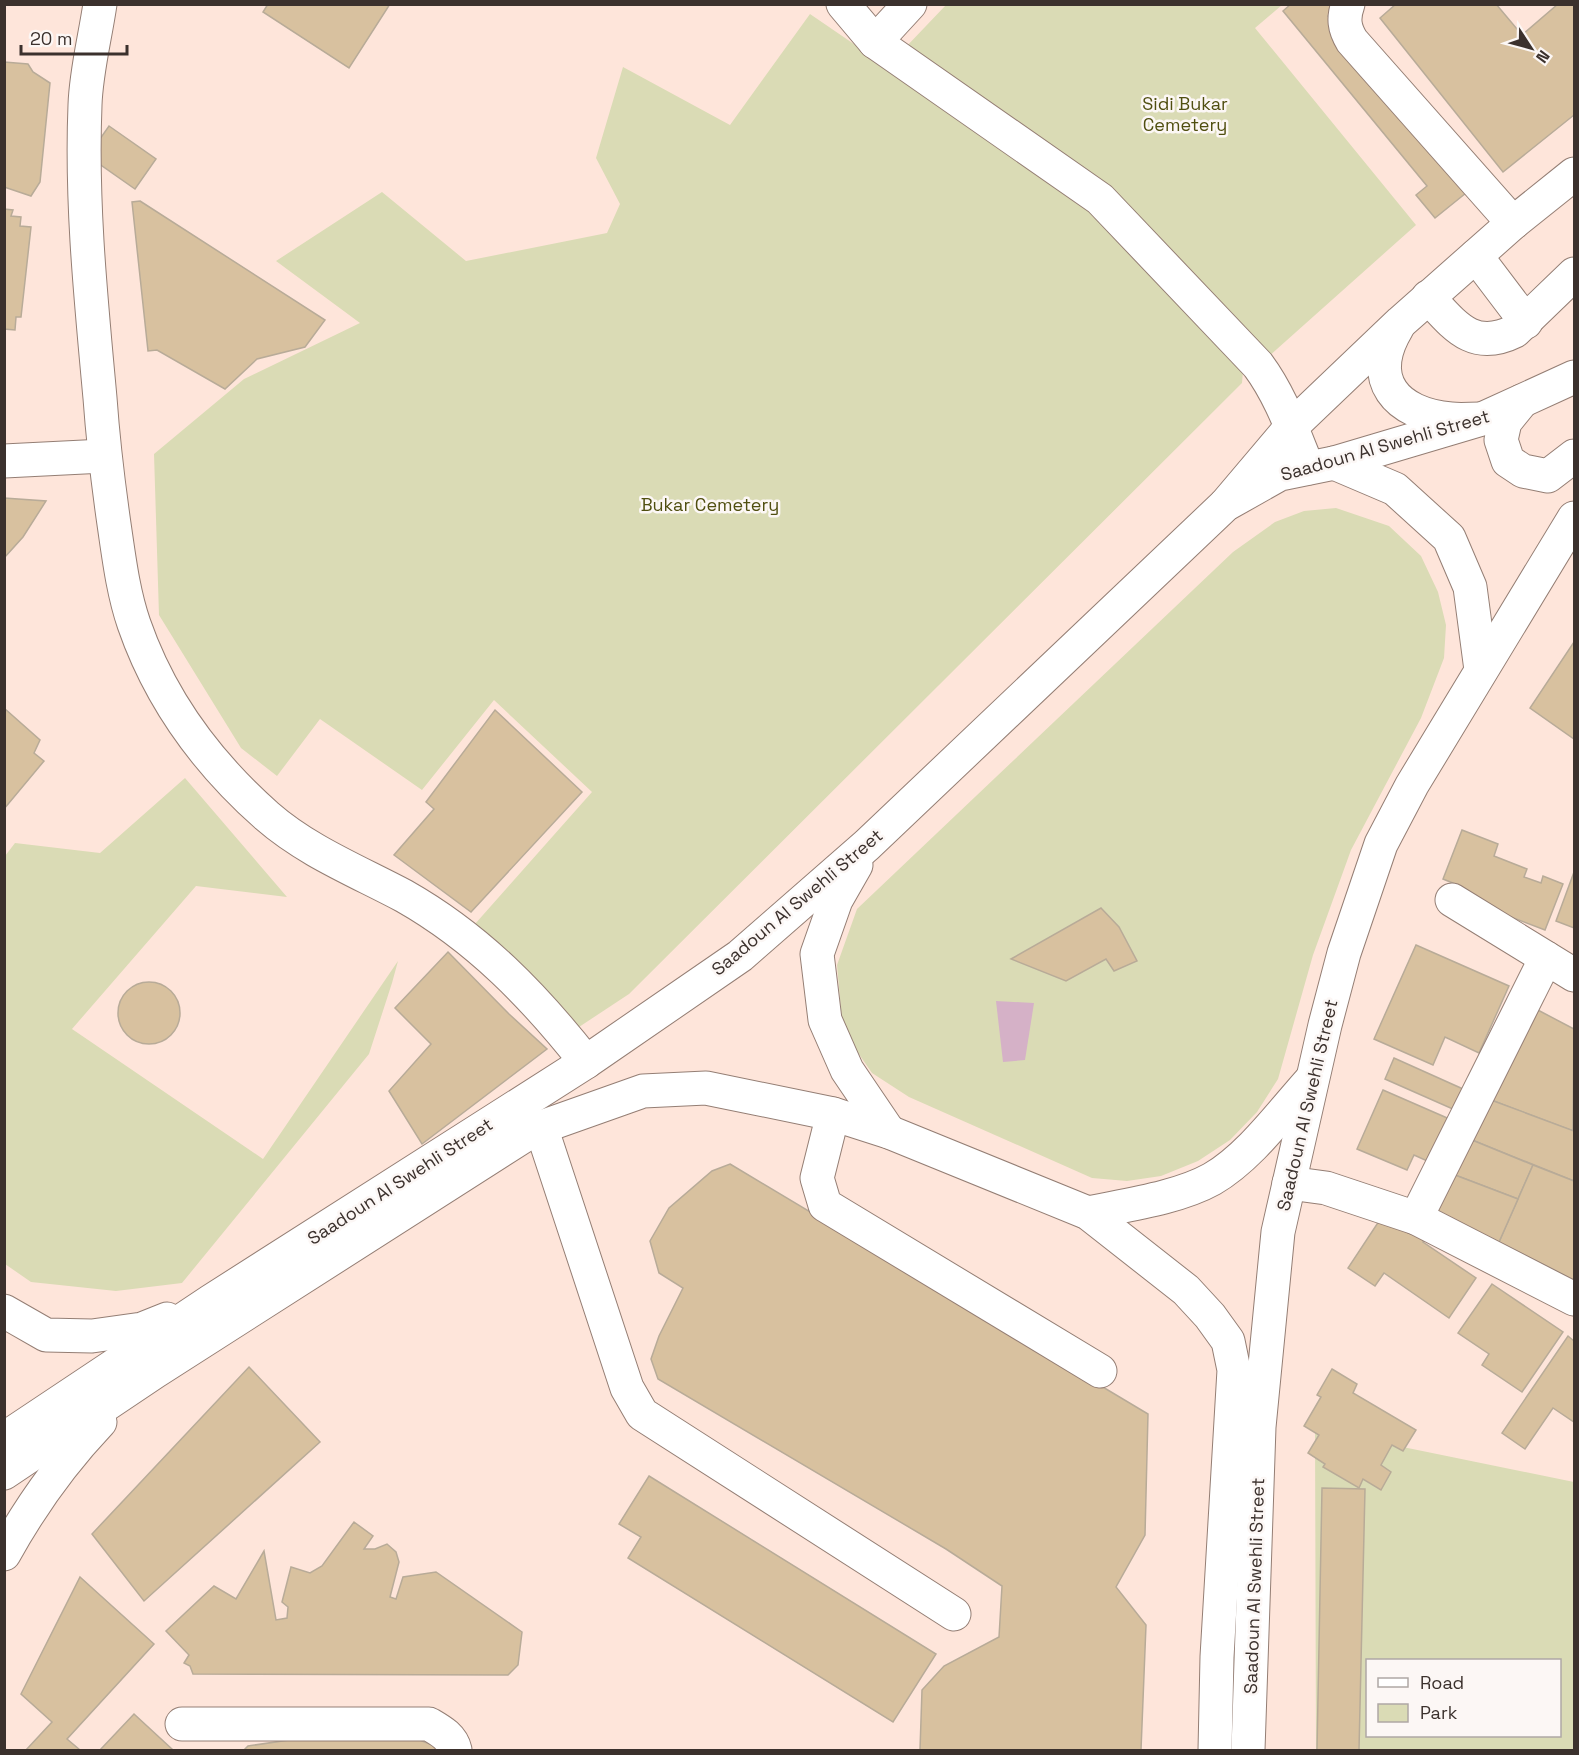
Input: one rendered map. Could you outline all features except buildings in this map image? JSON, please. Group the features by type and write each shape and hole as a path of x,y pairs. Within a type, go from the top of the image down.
{"main road":[{"path":"100,4 85,102 85,219 104,456 121,577 134,623 152,668 175,710 202,750 234,786 279,825 309,846 406,897 465,938 504,970 548,1014 586,1062"},
{"path":"843,4 875,42 1100,199 1258,365 1269,380 1291,427 1321,466 1395,489 1449,538 1470,587 1481,670"},
{"path":"875,42 910,4"},
{"path":"1348,4 1344,24 1352,41 1513,223"},
{"path":"1225,505 1291,427 1401,322 1513,223 1575,174"},
{"path":"1476,256 1526,322"},
{"path":"1428,297 1454,325 1465,333 1478,339 1491,339 1503,337 1526,322 1575,274"},
{"path":"1401,322 1390,339 1384,357 1384,375 1391,393 1405,405 1426,414 1451,419 1482,419"},
{"name":"Saadoun Al Swehli Street","path":"4,1439 211,1301 586,1062 740,956 867,845 1225,505 1280,474 1321,466 1482,419 1575,377"},
{"path":"1522,401 1505,422 1501,440 1508,461 1523,471 1548,476 1575,456"},
{"path":"4,461 104,456"},
{"name":"Saadoun Al Swehli Street","path":"1248,1750 1260,1427 1278,1232 1344,953 1381,844 1412,786 1481,670 1575,518"},
{"path":"867,845 836,900 816,954 825,1020 847,1070 889,1132"},
{"path":"1452,900 1575,975"},
{"path":"1416,1218 1546,958"},
{"path":"1088,1213 1170,1195 1211,1179 1244,1155 1313,1078"},
{"name":"Saadoun Al Swehli Street","path":"156,1371 533,1130 643,1091 706,1088 833,1114 889,1132 1088,1213 1186,1290 1210,1316 1228,1341 1234,1370 1216,1657 1215,1750"},
{"path":"833,1114 817,1178 825,1205 1100,1371"},
{"path":"541,1127 627,1388 642,1414 954,1614"},
{"path":"1289,1183 1326,1188 1416,1218 1575,1299"},
{"path":"4,1311 46,1335 92,1336 142,1329 211,1301"},
{"path":"4,1473 156,1371"},
{"path":"4,1554 18,1530 87,1436 121,1400 156,1371"},
{"path":"182,1724 429,1725 444,1733 455,1750"}],"green space":[{"name":"Sidi Bukar Cemetery","path":"946,5 1282,5 1255,28 1416,225 1268,357 1194,273 1097,181 904,49"},
{"name":"Bukar Cemetery","path":"810,14 1095,209 1243,371 1242,383 629,994 579,1027 475,924 592,792 494,700 422,790 320,719 277,776 241,748 159,615 154,454 244,379 360,323 276,261 382,192 466,261 607,233 620,204 596,158 623,67 730,125"},
{"path":"1336,508 1389,526 1421,556 1438,592 1446,625 1444,658 1421,718 1351,850 1313,955 1278,1079 1257,1112 1230,1140 1198,1161 1161,1176 1127,1181 1092,1178 909,1097 872,1073 854,1047 842,1021 837,965 857,909 1233,552 1275,522 1304,511"},
{"path":"185,778 287,897 196,886 72,1029 263,1159 398,961 392,983 369,1054 182,1283 116,1291 31,1282 5,1264 5,856 15,843 100,853"},
{"path":"1315,1429 1574,1482 1574,1750 1316,1750"}],"shaded area":[{"path":"996,1001 1034,1003 1025,1060 1003,1062"}]}
